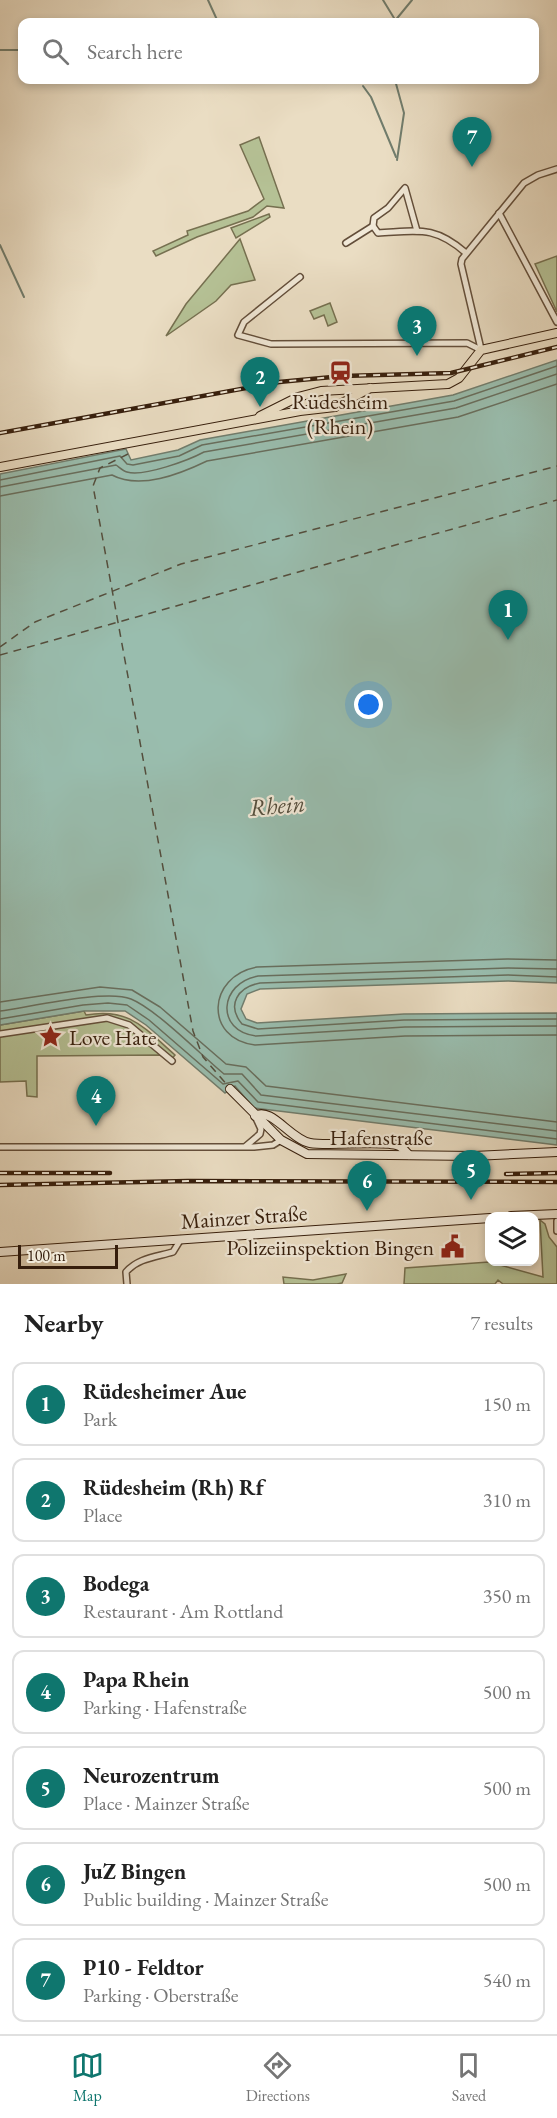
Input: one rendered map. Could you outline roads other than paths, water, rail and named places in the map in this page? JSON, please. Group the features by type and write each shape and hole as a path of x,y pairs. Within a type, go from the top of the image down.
{"main road":[{"path":"248,421 306,394 370,387 452,383 481,350 557,333"},
{"path":"0,467 307,409 335,407 370,387"},
{"name":"Hafenstraße","path":"230,1089 281,1140 300,1152 315,1155 474,1156 557,1152"},
{"path":"255,1116 259,1113 271,1115 290,1134 307,1142 394,1145 409,1155"},
{"path":"539,1215 557,1214"},
{"name":"Mainzer Straße","path":"0,1252 485,1218"}],"street":[{"path":"481,350 461,264 466,253 524,183 538,174 557,169"},
{"path":"417,231 405,188 388,208 374,218 373,226 378,233 417,231 444,235 466,253"},
{"path":"499,213 557,322"},
{"path":"345,243 373,226"},
{"path":"300,277 244,322 238,335 271,344 467,343 481,350"},
{"path":"0,1034 108,1018 129,1024 172,1061"},
{"path":"244,1147 260,1134 261,1129 255,1116"},
{"path":"0,1147 244,1147 273,1145 281,1140"},
{"path":"557,1221 557,1231"},
{"path":"127,1284 126,1272 131,1266 173,1252 181,1239"}],"water":[{"name":"Rhein","path":"557,360 557,983 508,981 260,989 247,994 241,1009 246,1019 257,1023 404,1014 557,1013 557,1145 254,1108 235,1086 225,1093 146,1025 125,1011 84,1011 0,1025 0,474 126,449 131,460 178,450 200,440 453,395"}],"waterway":[{"path":"208,0 216,18"},
{"path":"383,0 394,18"},
{"path":"397,18 412,0"},
{"path":"0,50 18,50"},
{"path":"396,84 404,113 397,160"},
{"path":"363,86 371,97 396,157"},
{"path":"0,245 24,297"}],"railway":[{"path":"0,433 279,382 343,376 451,373 557,347"},
{"path":"0,1173 110,1173"},
{"path":"506,1174 557,1173"},
{"path":"0,1185 188,1181 557,1182"}],"place":[{"name":"P10 - Feldtor","path":"472,167"},
{"name":"Bodega","path":"417,356"},
{"name":"Rüdesheim (Rhein)","path":"340,372"},
{"name":"Rüdesheim (Rh) Rf","path":"260,407"},
{"name":"Rüdesheimer Aue","path":"508,640"},
{"name":"Love Hate","path":"51,1037"},
{"name":"Papa Rhein","path":"96,1126"},
{"name":"Neurozentrum","path":"471,1200"},
{"name":"JuZ Bingen","path":"367,1211"},
{"name":"Polizeiinspektion Bingen","path":"452,1247"}]}
